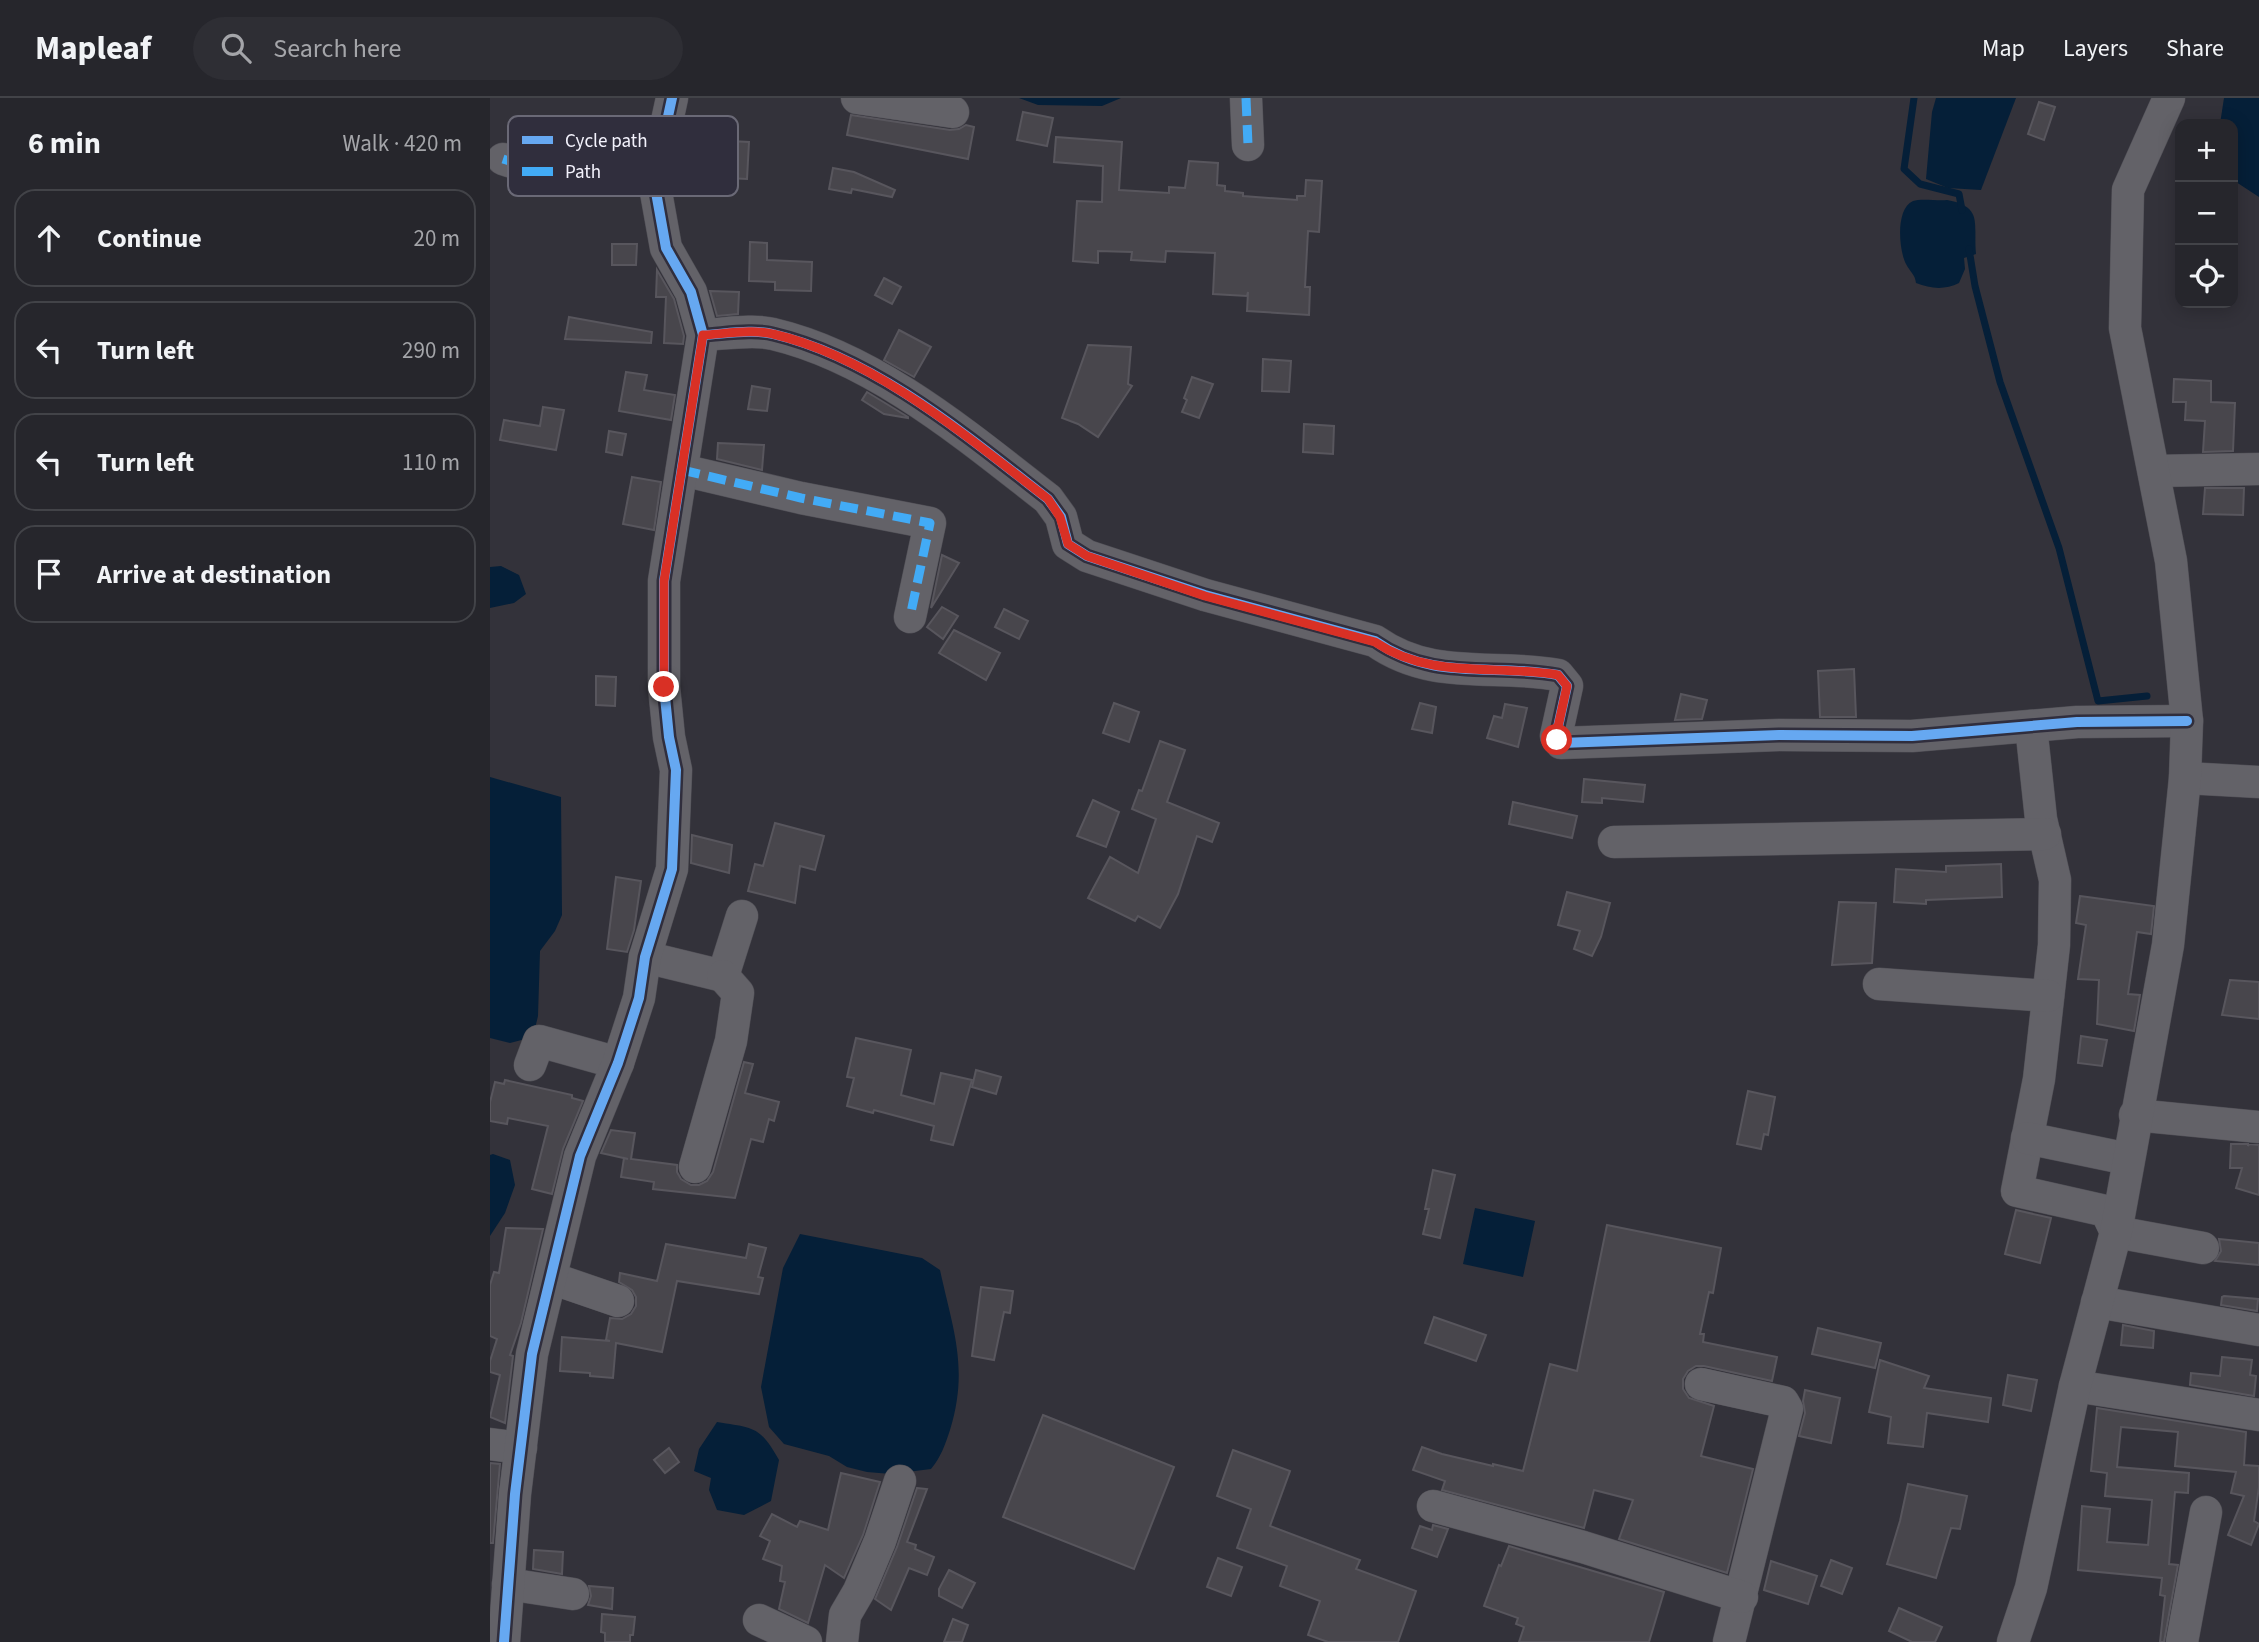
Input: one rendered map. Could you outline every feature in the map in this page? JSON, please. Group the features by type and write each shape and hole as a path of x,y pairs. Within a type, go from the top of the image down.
{"street":[{"path":"668,116 672,98"},
{"path":"857,98 953,112"},
{"path":"1246,98 1248,145"},
{"path":"2013,1642 2031,1588 2075,1385 2116,1232 2135,1115 2168,945 2185,778 2187,721 2171,561 2125,328 2128,190 2169,98"},
{"path":"503,159 508,161"},
{"path":"499,1636 508,1584 514,1494 532,1354 580,1156 618,1063 639,998 645,957 672,869 676,770 669,737 664,687 664,581 703,335 691,292 666,248 657,196"},
{"path":"703,335 771,333 838,355 937,414 1048,499 1060,517 1068,544 1087,556 1205,596 1375,642 1395,655 1414,662 1435,667 1558,675 1567,686 1556,736 1561,743 1779,735 1912,736 2077,722 2187,721"},
{"path":"2154,471 2259,469"},
{"path":"682,470 801,498 930,523 910,617"},
{"path":"2031,726 2041,819 2055,880 2054,945 2039,1079 2017,1191 2106,1211 2116,1232"},
{"path":"2185,778 2259,782"},
{"path":"1614,842 2045,834"},
{"path":"723,976 742,916"},
{"path":"645,957 723,976 738,993 731,1041 695,1167"},
{"path":"1878,984 2048,996"},
{"path":"530,1065 539,1041 618,1063"},
{"path":"2135,1115 2259,1127"},
{"path":"2027,1138 2128,1158"},
{"path":"2116,1232 2203,1248"},
{"path":"551,1279 618,1301"},
{"path":"2097,1302 2259,1330"},
{"path":"1700,1384 1783,1402 1787,1409 1729,1642"},
{"path":"2075,1385 2259,1415"},
{"path":"490,1444 521,1448"},
{"path":"842,1642 845,1615 859,1591 880,1541 900,1481"},
{"path":"1433,1506 1583,1547 1742,1597"},
{"path":"2182,1642 2206,1512"},
{"path":"508,1584 573,1594"},
{"path":"759,1620 806,1642"}],"water":[{"path":"1019,98 1121,98 1102,106 1038,105"},
{"path":"1936,98 2016,98 1981,190 1948,188 1926,179 1932,112"},
{"path":"2224,98 2259,98 2259,197 2238,183 2238,119 2221,119"},
{"path":"1947,200 1959,203 1972,212 1976,254 1964,258 1965,269 1959,283 1943,288 1927,287 1916,283 1904,258 1900,240 1903,212 1913,201"},
{"path":"501,566 519,575 526,594 514,603 490,608 490,567"},
{"path":"490,777 561,797 562,915 555,931 540,951 538,1016 533,1037 510,1043 490,1038"},
{"path":"490,1155 510,1160 515,1185 505,1213 490,1236"},
{"path":"1475,1208 1535,1221 1523,1277 1463,1264"},
{"path":"800,1234 922,1258 940,1270 954,1331 959,1368 956,1408 950,1430 931,1469 891,1474 847,1467 829,1456 784,1444 769,1427 761,1387 783,1268"},
{"path":"717,1422 755,1430 779,1460 771,1501 744,1515 717,1510 709,1490 711,1478 694,1471 699,1449"}],"building":[{"path":"2039,102 2055,107 2044,140 2028,134"},
{"path":"1023,112 1053,118 1047,146 1017,140"},
{"path":"851,115 950,130 966,125 974,127 968,159 847,135"},
{"path":"1056,137 1122,142 1119,190 1169,193 1169,187 1185,188 1189,161 1218,163 1217,185 1225,186 1225,191 1243,193 1243,196 1297,200 1297,196 1305,196 1306,180 1322,181 1319,232 1308,231 1305,287 1310,287 1309,315 1247,311 1248,292 1247,296 1213,294 1215,253 1166,251 1165,262 1131,260 1132,252 1098,251 1098,263 1073,261 1077,201 1102,202 1103,166 1054,162"},
{"path":"738,141 749,142 747,179 738,179"},
{"path":"833,168 854,172 895,190 892,197 852,189 851,193 829,189"},
{"path":"750,242 767,243 767,260 812,262 811,291 775,290 775,282 749,281"},
{"path":"612,244 637,244 636,265 612,265"},
{"path":"657,270 674,299 684,336 683,344 664,343 666,297 656,297"},
{"path":"884,278 901,287 892,304 875,295"},
{"path":"710,291 739,292 738,314 717,316"},
{"path":"569,317 652,332 651,343 565,339"},
{"path":"899,330 931,347 914,377 884,360"},
{"path":"1088,345 1131,347 1128,384 1132,386 1098,437 1078,424 1062,418"},
{"path":"1263,359 1291,361 1289,392 1262,391"},
{"path":"626,372 647,375 644,390 675,395 671,420 619,411"},
{"path":"1192,377 1213,384 1199,418 1182,412"},
{"path":"2174,379 2211,381 2211,402 2235,403 2233,451 2203,452 2205,421 2185,420 2186,402 2173,402"},
{"path":"752,386 770,389 767,411 748,409"},
{"path":"867,392 908,418 884,414 862,400"},
{"path":"543,407 564,410 556,450 500,440 504,420 540,426"},
{"path":"1304,424 1334,426 1333,454 1303,452"},
{"path":"609,431 626,434 622,455 606,452"},
{"path":"718,443 764,445 762,470 717,459"},
{"path":"632,477 661,482 654,530 623,524"},
{"path":"2205,488 2244,488 2243,515 2203,514"},
{"path":"942,555 959,563 931,608"},
{"path":"942,607 958,616 943,639 927,627"},
{"path":"1004,609 1028,621 1019,639 995,627"},
{"path":"954,630 1000,653 986,680 939,653"},
{"path":"1854,669 1856,717 1820,717 1818,671"},
{"path":"596,676 616,677 615,706 596,705"},
{"path":"1681,694 1707,700 1702,719 1675,720"},
{"path":"1114,703 1139,712 1129,742 1103,733"},
{"path":"1420,703 1436,707 1432,733 1412,729"},
{"path":"1505,704 1527,708 1518,747 1487,738 1494,716 1502,718"},
{"path":"1160,741 1185,750 1167,802 1219,823 1212,842 1197,836 1178,894 1160,928 1138,916 1135,921 1088,898 1110,857 1138,873 1156,819 1132,809 1139,790 1142,791"},
{"path":"1584,779 1645,785 1643,802 1602,798 1602,803 1582,802"},
{"path":"1093,800 1119,812 1106,847 1077,836"},
{"path":"1513,802 1577,816 1572,838 1509,824"},
{"path":"775,823 824,836 815,870 800,866 795,903 748,891 755,864 763,866"},
{"path":"692,835 732,845 729,873 691,863"},
{"path":"2001,864 2002,897 1926,900 1926,904 1894,902 1896,869 1946,872 1946,866"},
{"path":"616,877 641,881 634,930 627,952 607,949"},
{"path":"1567,892 1610,903 1601,937 1592,956 1574,949 1580,931 1558,925"},
{"path":"2080,896 2154,906 2151,934 2137,932 2128,994 2140,995 2134,1031 2097,1024 2099,980 2078,979 2086,925 2076,923"},
{"path":"1839,902 1876,903 1872,963 1832,965"},
{"path":"2230,980 2259,982 2259,1019 2222,1015"},
{"path":"2081,1036 2107,1040 2102,1066 2078,1063"},
{"path":"856,1038 911,1050 901,1095 934,1104 941,1073 972,1080 953,1145 931,1140 934,1126 874,1110 873,1113 847,1106 854,1078 847,1077"},
{"path":"744,1062 753,1064 745,1093 779,1102 774,1121 769,1119 763,1142 751,1139 735,1198 653,1189 654,1182 621,1177 624,1158 601,1153 611,1130 635,1133 631,1159 677,1165 681,1179 691,1185 699,1185 707,1181 713,1172"},
{"path":"976,1070 1001,1077 996,1094 972,1087"},
{"path":"505,1080 572,1095 572,1098 583,1101 563,1149 552,1194 532,1189 548,1126 508,1118 507,1124 490,1121 490,1102 495,1082 504,1084"},
{"path":"1748,1091 1775,1097 1768,1135 1764,1134 1761,1149 1737,1144"},
{"path":"2231,1144 2259,1145 2259,1195 2236,1188 2242,1168 2230,1168"},
{"path":"1433,1170 1455,1175 1440,1238 1423,1234"},
{"path":"2016,1210 2051,1218 2040,1263 2005,1254"},
{"path":"1607,1225 1721,1248 1713,1293 1709,1292 1700,1334 1704,1334 1703,1342 1777,1357 1772,1381 1704,1366 1696,1366 1688,1371 1683,1379 1683,1389 1689,1398 1714,1406 1701,1456 1753,1469 1727,1573 1619,1539 1633,1500 1594,1490 1584,1528 1442,1490 1445,1481 1413,1470 1422,1447 1442,1454 1523,1471 1550,1364 1577,1371"},
{"path":"506,1228 543,1229 521,1323 510,1355 513,1356 505,1423 490,1417 500,1375 490,1372 490,1361 497,1339 490,1336 490,1285 494,1272 499,1273"},
{"path":"2219,1239 2259,1243 2259,1265 2215,1261 2221,1251"},
{"path":"666,1244 746,1258 749,1244 766,1248 758,1277 763,1278 759,1294 677,1281 662,1352 616,1343 613,1378 560,1371 562,1337 610,1341 606,1340 610,1318 622,1319 631,1314 636,1306 636,1297 632,1290 619,1282 620,1273 657,1281"},
{"path":"981,1287 1013,1291 1010,1313 1004,1312 994,1360 972,1356"},
{"path":"2224,1296 2258,1299 2257,1311 2221,1305"},
{"path":"1434,1317 1486,1335 1476,1361 1425,1343"},
{"path":"2123,1325 2154,1331 2153,1348 2121,1345"},
{"path":"1818,1328 1881,1343 1875,1368 1812,1354"},
{"path":"2222,1357 2252,1360 2250,1375 2256,1376 2254,1396 2190,1385 2191,1373 2220,1376"},
{"path":"1880,1360 1929,1376 1924,1388 1991,1398 1988,1422 1927,1413 1923,1447 1888,1443 1891,1417 1869,1412"},
{"path":"2008,1375 2037,1380 2031,1411 2003,1405"},
{"path":"1805,1390 1840,1398 1831,1443 1799,1436 1805,1413"},
{"path":"2097,1408 2246,1432 2244,1465 2259,1466 2254,1521 2259,1524 2251,1545 2228,1535 2244,1496 2231,1493 2236,1472 2175,1466 2178,1432 2121,1427 2117,1467 2189,1473 2188,1493 2175,1492 2169,1564 2178,1565 2164,1642 2160,1642 2165,1596 2160,1595 2162,1578 2078,1570 2082,1506 2110,1509 2107,1542 2148,1545 2152,1500 2105,1496 2107,1473 2091,1471"},
{"path":"1043,1415 1174,1467 1134,1569 1003,1517"},
{"path":"669,1448 679,1462 665,1473 654,1460"},
{"path":"1233,1450 1290,1471 1270,1526 1360,1560 1356,1569 1416,1591 1398,1642 1328,1642 1308,1635 1320,1601 1280,1586 1287,1566 1237,1548 1251,1509 1217,1496"},
{"path":"490,1463 500,1464 493,1543 490,1543"},
{"path":"841,1473 880,1482 863,1535 844,1578 825,1565 808,1623 779,1609 785,1582 780,1581 782,1566 763,1559 770,1541 760,1536 772,1514 797,1527 800,1521 828,1530"},
{"path":"1908,1484 1967,1496 1960,1529 1951,1528 1936,1578 1887,1564"},
{"path":"917,1488 927,1489 907,1542 916,1545 915,1549 934,1557 927,1575 909,1568 891,1610 875,1599 897,1547"},
{"path":"1433,1525 1448,1529 1437,1557 1412,1548 1420,1526 1432,1530"},
{"path":"1509,1546 1664,1592 1649,1642 1519,1642 1524,1627 1516,1624 1518,1618 1484,1606"},
{"path":"534,1550 563,1552 562,1574 533,1569"},
{"path":"1218,1558 1242,1567 1231,1596 1207,1587"},
{"path":"1831,1560 1852,1568 1842,1594 1821,1586"},
{"path":"1771,1561 1817,1576 1808,1604 1764,1590"},
{"path":"949,1570 975,1583 962,1608 939,1596 939,1589"},
{"path":"589,1586 613,1588 612,1609 588,1605 591,1596"},
{"path":"1899,1608 1942,1627 1935,1642 1912,1642 1889,1631"},
{"path":"602,1614 635,1617 630,1642 605,1642 605,1633 601,1632"},
{"path":"953,1619 968,1625 962,1642 944,1642"}],"waterway":[{"path":"1914,98 1904,169 1920,184 1959,194 1962,210"},
{"path":"1969,249 1975,286 2000,382 2059,548 2098,701 2147,696"}],"marked path":[{"path":"1246,98 1248,145"},
{"path":"503,159 508,161"},
{"path":"682,470 801,498 930,523 910,617"}],"cycle path":[{"path":"668,116 672,98"},
{"path":"504,1642 515,1494 532,1354 580,1156 618,1063 639,998 645,957 672,869 676,770 669,737 664,687 664,581 703,335 691,292 666,248 657,196"},
{"path":"703,335 748,332 773,334 811,345 883,380 952,425 1048,499 1061,517 1068,544 1087,556 1205,595 1375,641 1397,654 1419,662 1442,667 1558,675 1567,686 1556,736 1561,743 1779,735 1912,736 2077,722 2187,721"}],"route":[{"path":"664,687 664,581 703,335 771,333 838,355 937,414 1048,499 1060,517 1068,544 1087,556 1205,596 1375,642 1395,655 1414,662 1435,667 1558,675 1564,679 1567,686 1557,740"}]}
